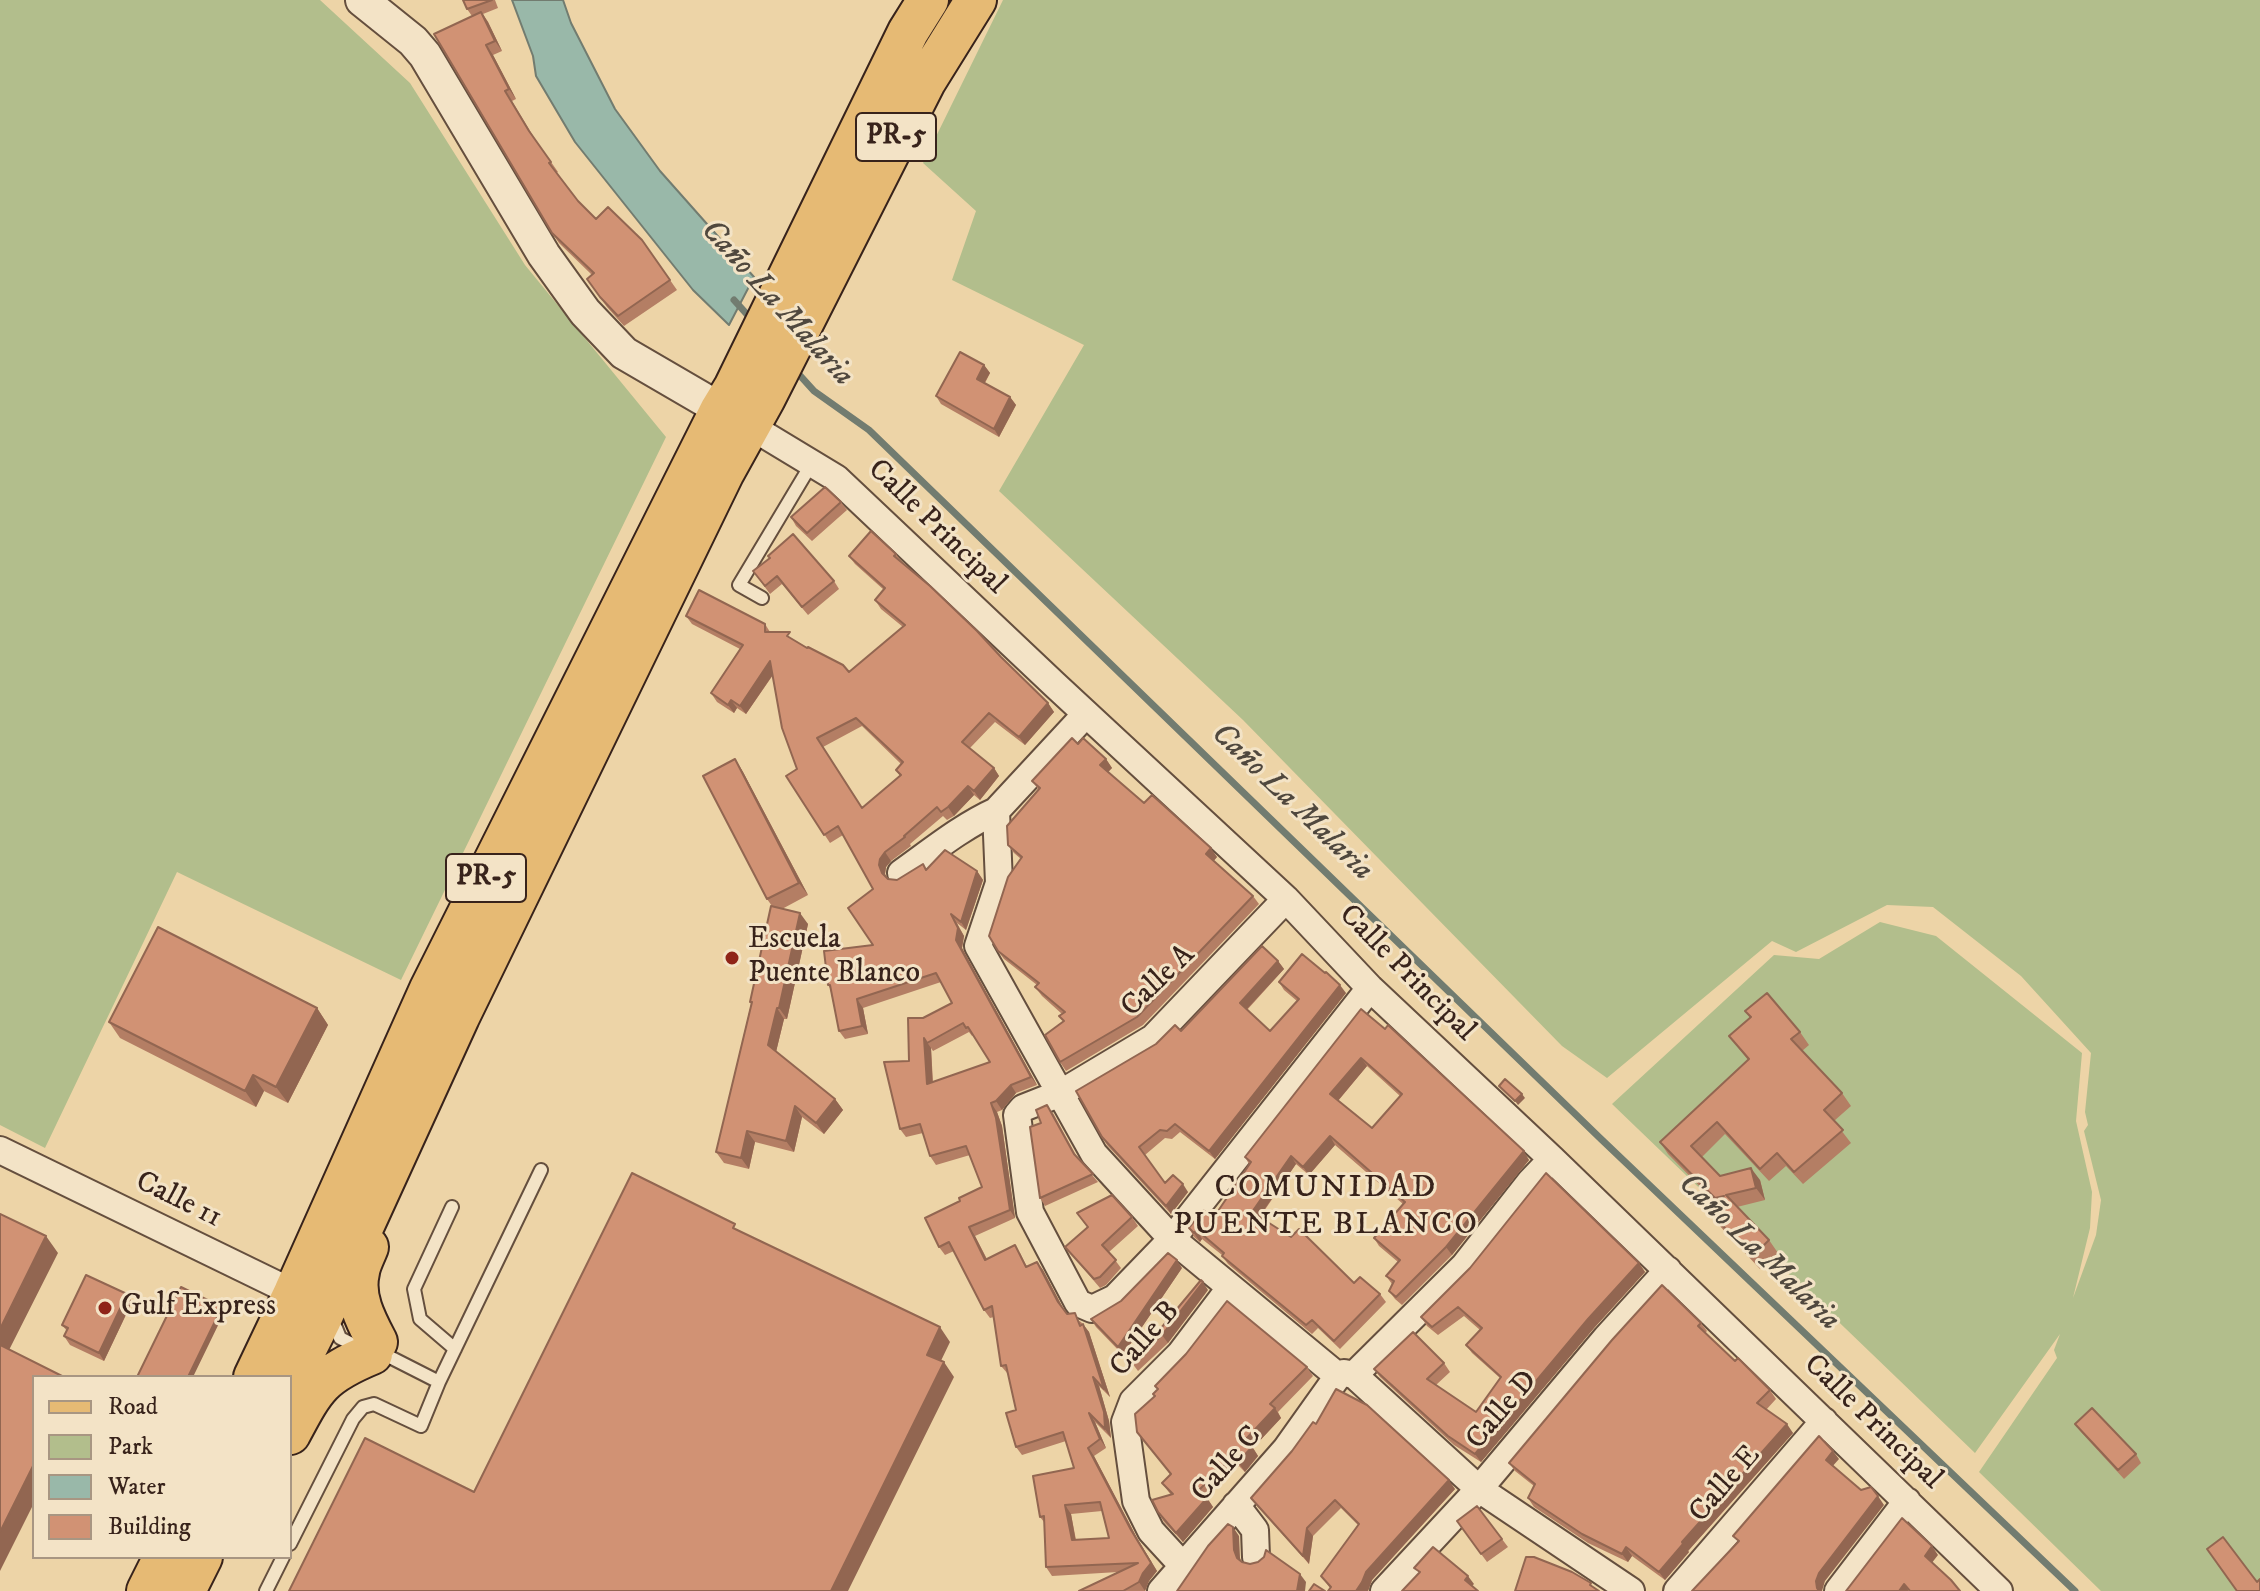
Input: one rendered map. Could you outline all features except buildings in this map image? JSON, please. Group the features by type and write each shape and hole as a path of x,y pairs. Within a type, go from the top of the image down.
{"main road":[{"name":"PR-5","path":"810,272 908,32 928,0"},
{"name":"PR-5","path":"292,1379 348,1330 430,989 742,406 810,272 976,0"},
{"name":"PR-5","path":"348,1330 368,1215 459,1017 724,472 742,406"},
{"path":"292,1430 312,1393 347,1364 348,1330 361,1309 358,1274 373,1235 368,1215"},
{"name":"PR-5","path":"258,1375 348,1330"},
{"path":"147,1591 163,1559"},
{"path":"185,1591 201,1559"}],"street":[{"path":"362,0 413,41 425,55 544,255 585,312 624,353 742,406"},
{"name":"Calle Principal","path":"742,406 812,463 836,478 1286,899 1370,988 1668,1270 1999,1591"},
{"path":"901,873 970,824 996,811 1086,714"},
{"path":"996,811 999,883 978,946 1094,1154 1172,1239 1230,1288 1346,1376 1479,1489 1631,1591"},
{"name":"Calle A","path":"1172,1239 1115,1298 1092,1309 1078,1303 1030,1212 1017,1115 1023,1108 1061,1093 1153,1038 1286,899"},
{"path":"1172,1239 1370,988"},
{"name":"Calle 11","path":"0,1150 348,1330"},
{"name":"Calle C","path":"1161,1591 1346,1376 1464,1266 1552,1159"},
{"name":"Calle D","path":"1384,1591 1479,1489 1606,1338 1668,1270"},
{"name":"Calle B","path":"1184,1567 1151,1531 1136,1501 1125,1422 1133,1401 1180,1354 1230,1288"},
{"name":"Calle E","path":"1677,1591 1824,1421"},
{"path":"1838,1591 1907,1501"},
{"path":"1236,1505 1255,1530 1256,1557"}],"lane":[{"path":"762,598 739,585 812,463"},
{"path":"292,1540 353,1419 363,1407 374,1404 421,1426 541,1170"},
{"path":"452,1207 414,1289 420,1319 455,1349"},
{"path":"348,1330 439,1382"},
{"path":"266,1591 282,1559"}],"green space":[{"path":"0,0 320,0 410,83 525,265 666,437 401,980 177,872 45,1148 0,1125"},
{"path":"1003,0 2260,0 2260,1591 2101,1591 1979,1472 2057,1358 2054,1350 2060,1334 1975,1453 1612,1104 1774,955 1819,959 1880,922 1936,936 2082,1053 2076,1121 2092,1192 2090,1228 2073,1298 2096,1235 2101,1200 2084,1131 2088,1125 2085,1112 2091,1053 2021,976 1933,907 1887,905 1796,952 1772,941 1607,1078 1562,1046 1243,720 999,491 1084,345 952,280 976,211 923,163"}],"water":[{"path":"512,0 563,0 571,23 615,109 660,171 754,277 729,325 693,290 575,142 536,76 533,56"}],"waterway":[{"name":"Caño La Malaria","path":"734,300 753,321"},
{"name":"Caño La Malaria","path":"795,370 814,391 869,430 1601,1139 2075,1591"}],"place":[{"name":"Escuela Puente Blanco","path":"732,958"},
{"name":"Gulf Express","path":"105,1308"}],"district":[{"name":"COMUNIDAD PUENTE BLANCO","path":"1326,1208"}]}
